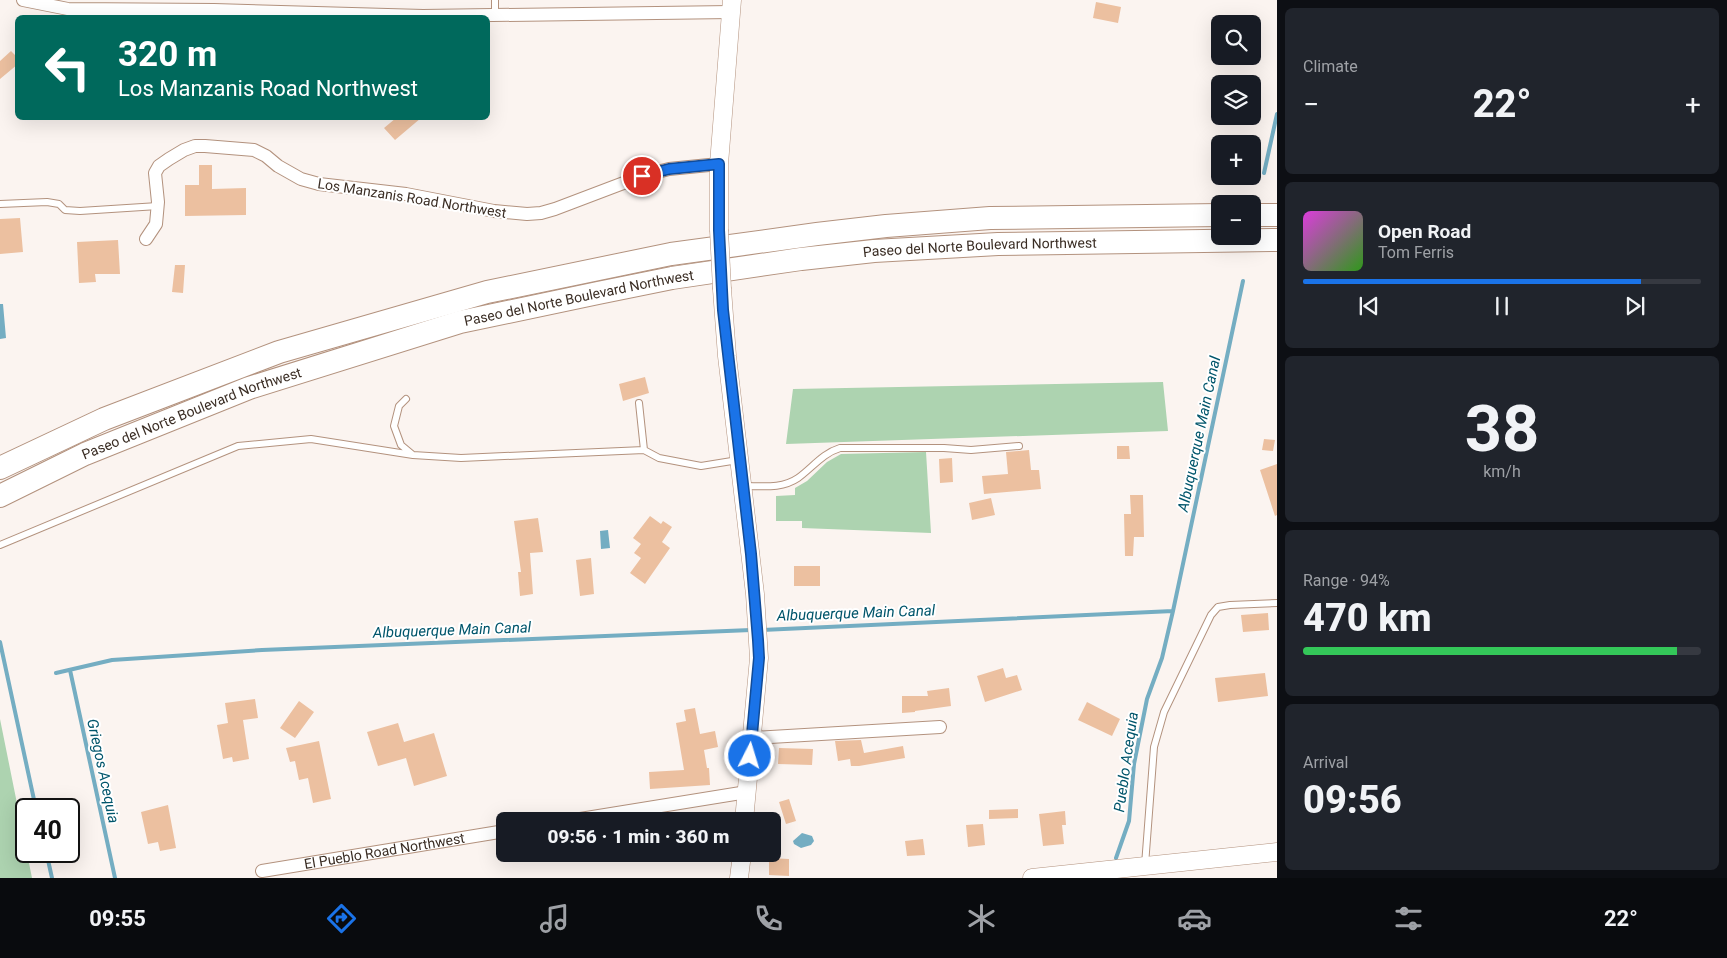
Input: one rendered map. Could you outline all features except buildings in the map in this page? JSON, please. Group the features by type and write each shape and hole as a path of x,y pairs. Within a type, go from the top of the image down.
{"highway":[{"name":"Paseo del Norte Boulevard Northwest","path":"0,468 104,419 279,352 487,292 671,254 886,226 990,218 1211,215"},
{"path":"1261,215 1277,215"},
{"name":"Paseo del Norte Boulevard Northwest","path":"0,496 85,454 250,388 460,322 616,289 672,278 801,259 874,251 998,244 1277,240"}],"street":[{"path":"23,0 68,9 214,10 388,15"},
{"path":"490,15 731,6 719,164 719,230 727,356 759,658 745,812"},
{"name":"Los Manzanis Road Northwest","path":"146,239 156,224 158,206 155,173 159,166 169,159 195,146 254,150 301,179 319,184 372,189 450,202 494,212 528,214 554,209 642,176 669,169 719,164"},
{"path":"752,738 940,727"},
{"path":"624,812 747,792"},
{"name":"El Pueblo Road Northwest","path":"262,871 496,833"},
{"path":"1032,878 1277,852"},
{"path":"740,878 741,862"}],"lane":[{"path":"494,0 495,15"},
{"path":"0,204 46,202 59,204 65,210 80,212 158,206"},
{"path":"406,399 398,406 394,426 401,445 413,455"},
{"path":"639,403 644,450"},
{"path":"0,545 238,446 311,439 413,455 461,458 644,450 659,458 701,466 739,460"},
{"path":"742,486 772,486 788,483 797,479 825,456 840,448 944,448 971,450 1020,446"},
{"path":"1145,866 1154,747 1164,712 1211,615 1218,607 1277,603"}],"green space":[{"path":"1163,382 1168,431 786,444 793,389"},
{"path":"926,452 931,533 802,528 802,521 776,521 776,496 795,495 795,488 807,481 827,462 841,454"},
{"path":"0,719 16,798 15,863 29,863 32,878 0,878"}],"water":[{"path":"0,304 3,304 6,338 0,339"},
{"path":"608,530 610,548 601,549 600,531"},
{"path":"802,833 812,836 814,841 811,845 801,848 794,844 793,841"}],"waterway":[{"name":"Albuquerque Main Canal","path":"1264,173 1277,114"},
{"name":"Albuquerque Main Canal","path":"1116,858 1129,821 1134,764 1147,699 1162,658 1173,611 1243,281"},
{"name":"Albuquerque Main Canal","path":"761,630 1173,611"},
{"name":"Albuquerque Main Canal","path":"56,673 112,660 262,650 751,630"},
{"path":"0,642 34,798"},
{"name":"Griegos Acequia","path":"70,670 115,878"},
{"path":"49,863 52,878"}],"route":[{"path":"642,176 669,169 719,164 719,230 723,310 751,554 759,658 750,756"}],"water label":[{"name":"Pueblo Acequia","path":"1126,762"}]}
